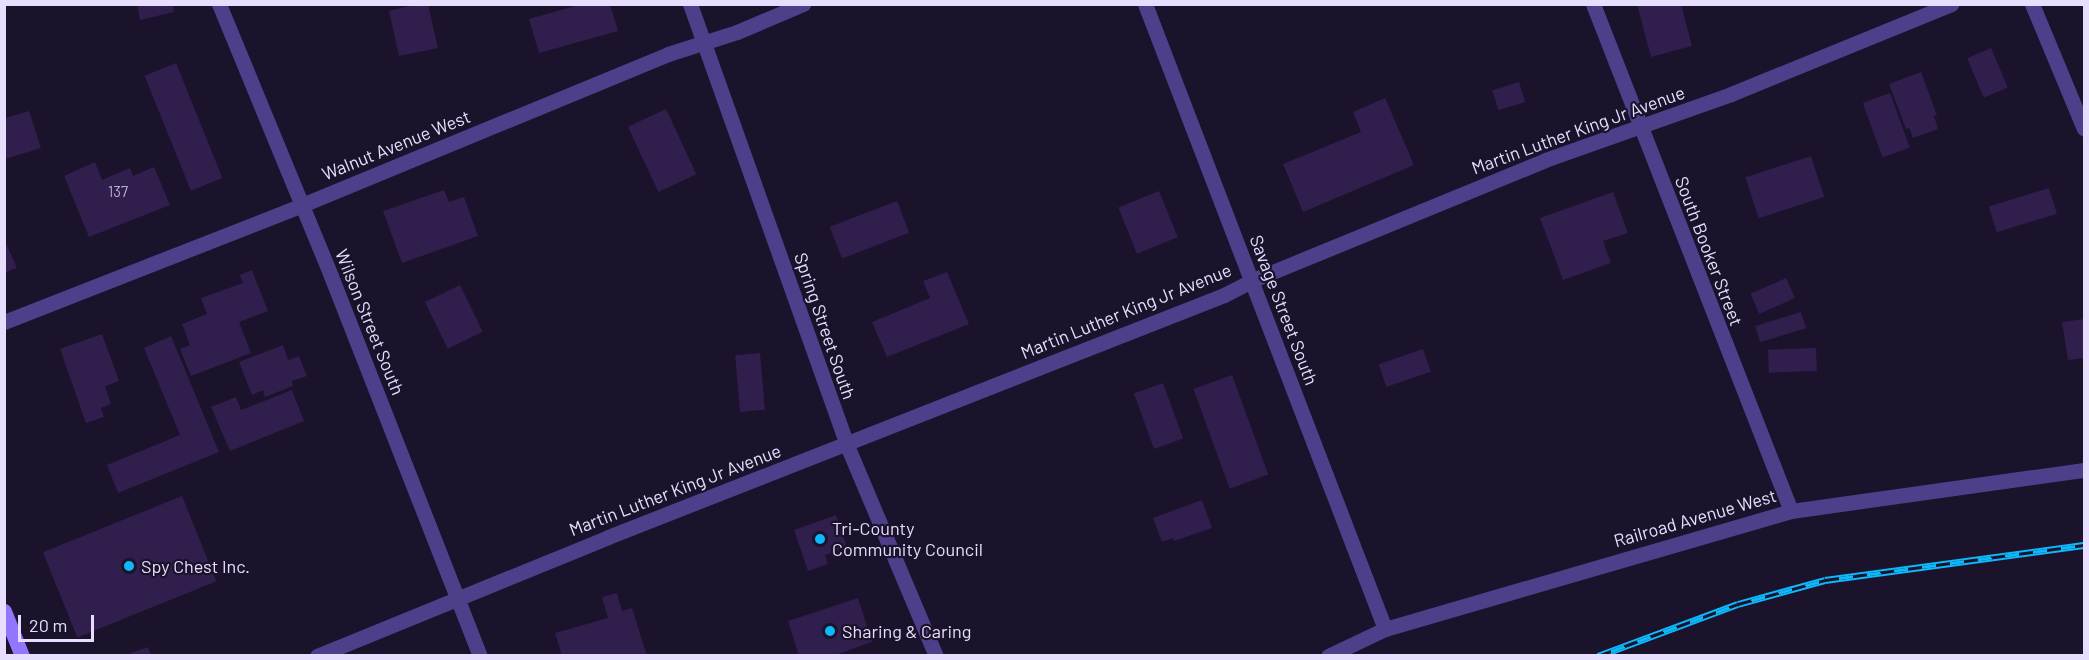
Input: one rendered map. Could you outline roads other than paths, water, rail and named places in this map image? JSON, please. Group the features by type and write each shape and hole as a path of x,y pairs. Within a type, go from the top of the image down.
{"street":[{"name":"Wilson Street South","path":"219,4 302,205 480,656"},
{"name":"Spring Street South","path":"690,4 846,443 936,656"},
{"name":"Walnut Avenue West","path":"4,322 302,205 668,54 803,4"},
{"name":"Savage Street South","path":"1145,4 1220,201 1253,280 1385,629"},
{"name":"South Booker Street","path":"1593,4 1791,511"},
{"name":"Martin Luther King Jr Avenue","path":"317,656 846,443 1224,295 1253,280 1545,160 1731,94 1951,4"},
{"path":"2032,4 2085,129"},
{"name":"Railroad Avenue West","path":"1328,656 1385,629 1791,511 2085,470"},
{"path":"4,611 22,656"}],"railway":[{"path":"1598,656 1738,604 1825,580 2084,545"}],"place":[{"name":"Tri-County Community Council","path":"820,539"},
{"name":"Spy Chest Inc.","path":"129,566"},
{"name":"Sharing & Caring","path":"830,631"}]}
